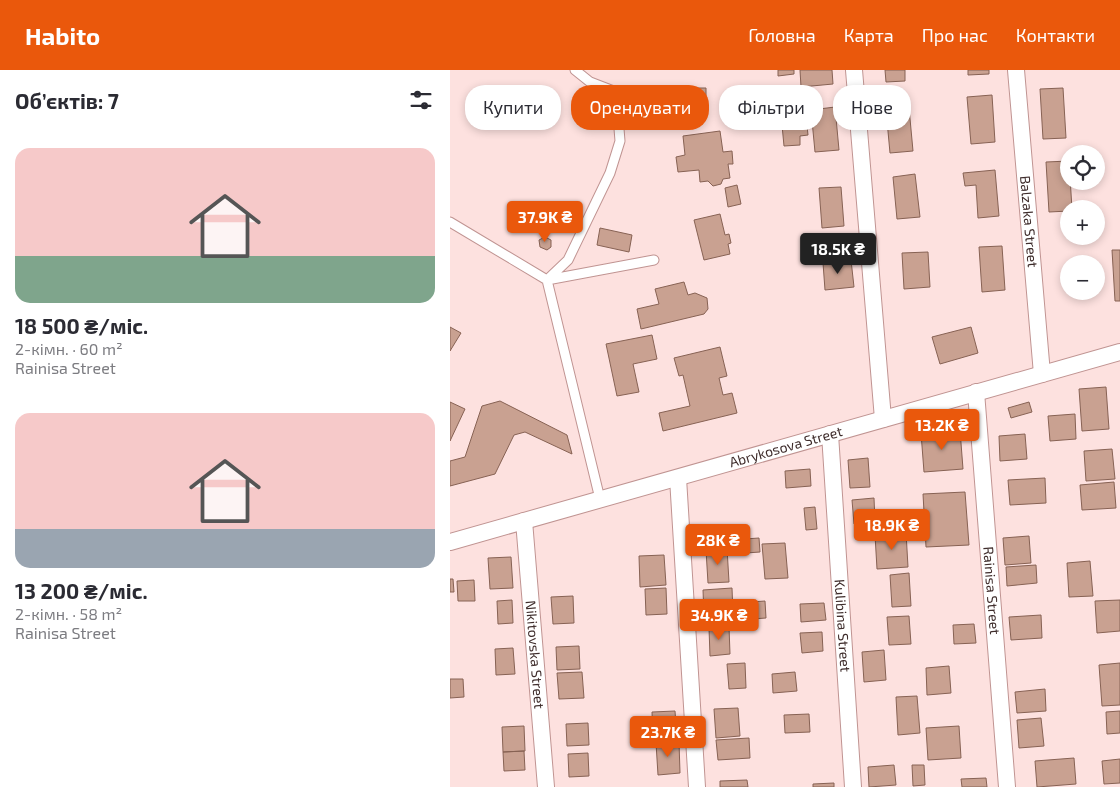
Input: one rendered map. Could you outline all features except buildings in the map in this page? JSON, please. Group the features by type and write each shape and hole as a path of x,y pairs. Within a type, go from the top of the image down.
{"street":[{"path":"854,70 883,418"},
{"name":"Balzaka Street","path":"1016,70 1042,374"},
{"path":"1120,352 1120,357"},
{"name":"Abrykosova Street","path":"450,542 1120,352"},
{"name":"Rainisa Street","path":"976,392 1008,787"},
{"name":"Kulibina Street","path":"830,434 853,787"},
{"path":"678,478 697,787"},
{"name":"Nikitovska Street","path":"524,520 546,787"}],"lane":[{"path":"548,280 568,260 610,173 620,141 616,92 590,82 576,70"},
{"path":"450,222 548,280 654,260"},
{"path":"548,280 600,499"}]}
